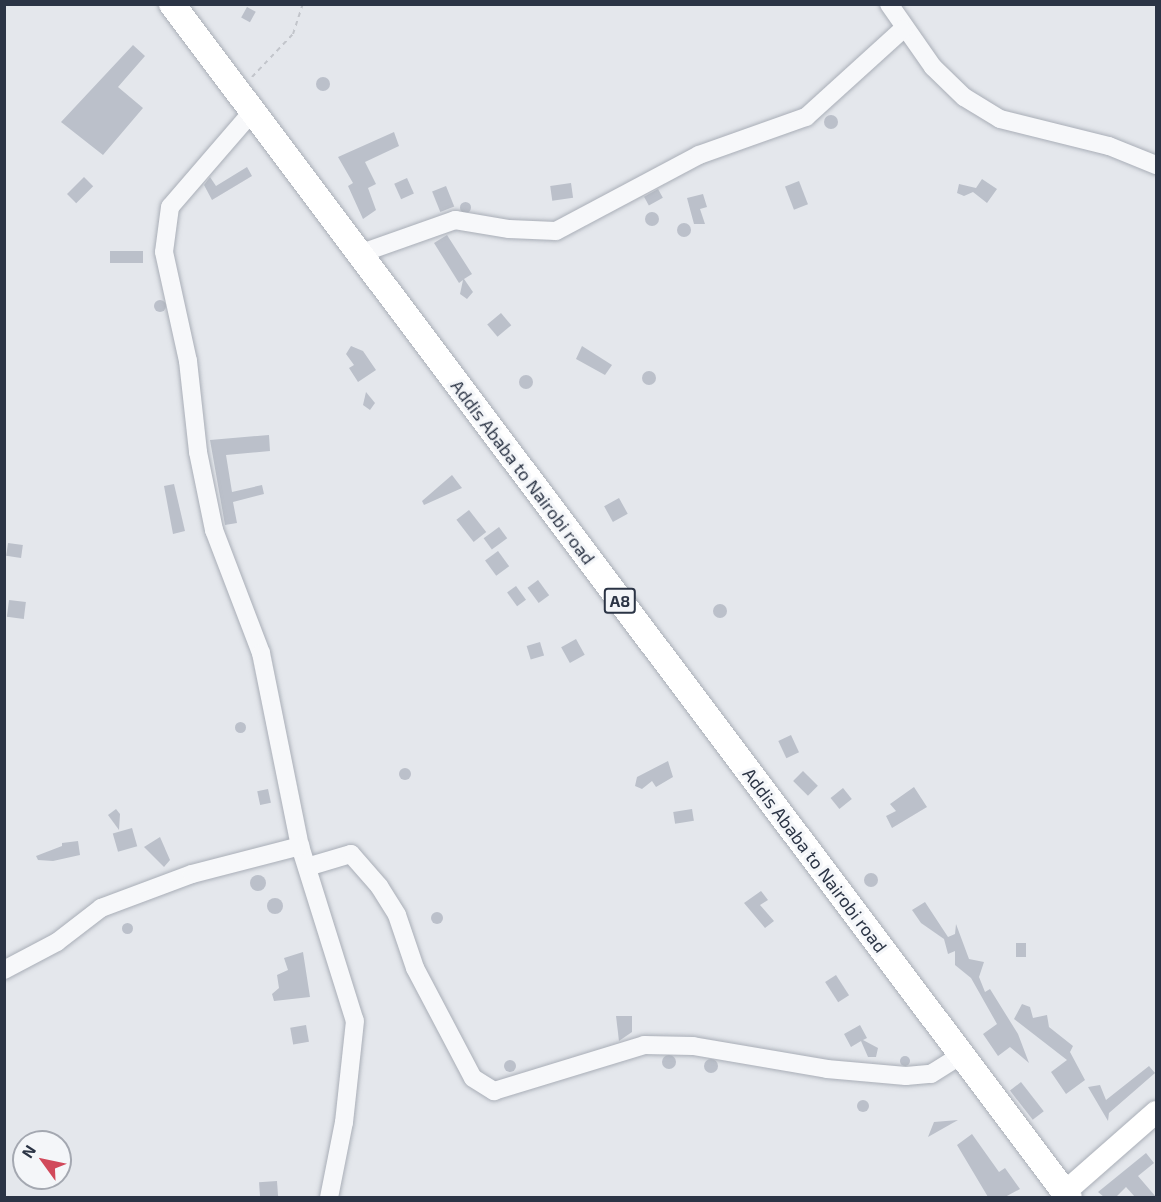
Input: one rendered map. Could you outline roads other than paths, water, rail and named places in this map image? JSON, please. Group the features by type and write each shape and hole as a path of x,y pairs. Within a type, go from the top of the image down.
{"highway":[{"name":"Addis Ababa to Nairobi road","path":"172,4 962,1055 1065,1196"}],"main road":[{"path":"1065,1196 1156,1112"}],"street":[{"path":"889,4 903,29 933,67 964,97 1000,119 1109,146 1156,165"},
{"path":"359,254 454,220 509,229 556,231 699,155 806,117 903,29"},
{"path":"252,112 170,207 164,252 188,361 198,452 214,530 261,653 300,846 355,1021 344,1122 329,1197"},
{"path":"4,970 57,942 101,908 192,874 300,846"},
{"path":"307,867 351,854 379,886 397,915 415,968 473,1078 494,1091 644,1045 693,1046 827,1070 906,1076 931,1074 962,1055"}]}
